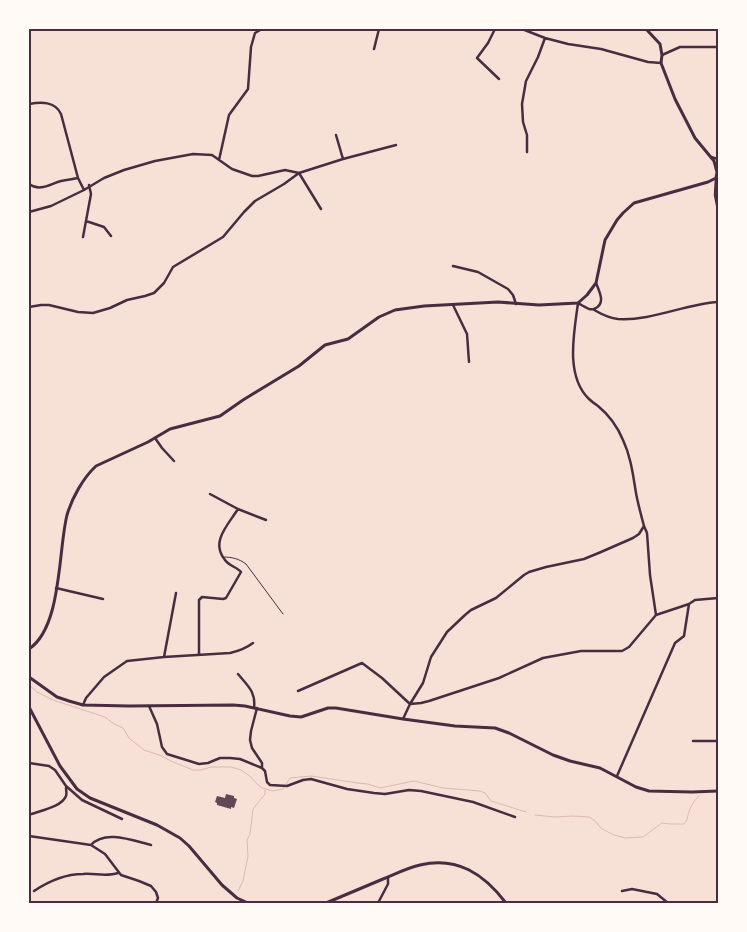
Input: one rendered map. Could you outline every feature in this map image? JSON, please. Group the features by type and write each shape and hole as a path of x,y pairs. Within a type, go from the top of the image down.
{"street":[{"path":"219,160 229,115 248,89 251,47 255,33 262,29"},
{"path":"374,49 379,29"},
{"path":"495,29 477,58 499,79"},
{"path":"522,29 568,44 601,48 648,62 661,63"},
{"path":"646,29 660,44 661,63 675,98 695,138 714,161 718,172 715,195 718,210"},
{"path":"526,152 527,135 522,104 526,81 545,38"},
{"path":"662,55 680,47 718,47"},
{"path":"29,104 40,102 55,105 58,108 78,178 84,190"},
{"path":"336,135 343,159"},
{"path":"29,307 49,305 78,312 93,313 127,300 154,293 164,283 172,267 223,237 255,202 299,173 396,145"},
{"path":"29,212 51,206 104,178 124,170 155,161 193,154 212,155 232,169 252,176 285,170 299,173 321,209"},
{"path":"711,157 718,159"},
{"path":"29,184 38,188 59,181 78,178"},
{"path":"656,615 650,575 647,533 636,495 629,455 623,439 609,418 588,399 582,391 576,376 574,336 578,303 587,296 596,283 605,240 617,220 634,203 716,178"},
{"path":"83,237 91,194 90,185"},
{"path":"86,221 104,227 111,236"},
{"path":"453,266 478,272 508,290 513,295 516,304"},
{"path":"594,309 601,302 596,283"},
{"path":"29,648 36,644 40,638 52,613 63,535 71,503 96,466 148,442 170,429 220,416 299,366 325,345 348,339 383,315 408,307 498,302 538,305 578,303 611,318 633,318 671,312 704,303 718,302"},
{"path":"453,305 467,334 469,362"},
{"path":"155,438 174,461"},
{"path":"210,494 238,509 266,520"},
{"path":"200,655 199,600 202,597 226,598 241,572 226,562 218,543 238,509"},
{"path":"403,719 423,684 431,657 447,632 465,614 496,598 529,572 584,559 602,552 633,538 639,534 644,526"},
{"path":"56,588 102,599"},
{"path":"164,657 176,593"},
{"path":"298,691 362,663 382,678 410,704 420,703 499,678 543,658 581,652 622,651 629,647 656,615 689,604 695,600 718,598"},
{"path":"617,776 675,643 684,636 689,604"},
{"path":"83,705 86,698 104,678 127,661 240,651 252,643"},
{"path":"238,674 254,694 255,708 250,740 252,748 262,763 268,784 287,786 311,779 348,789 374,793 420,791 473,802 515,817"},
{"path":"29,677 57,697 83,705 233,705 301,717 328,708 336,708 455,726 495,728 561,758 600,768 649,791 718,791"},
{"path":"149,705 157,724 162,747 167,754 199,764 208,763 220,758 240,759 262,768"},
{"path":"29,707 60,766 77,789 90,798 157,825 180,838 222,885 237,898 248,903"},
{"path":"693,741 718,741"},
{"path":"29,762 49,766 55,770 66,786 82,800 122,819"},
{"path":"29,815 62,802 66,796 66,786"},
{"path":"29,836 91,845 106,854 118,873 124,877 151,886 157,895 158,901 156,903"},
{"path":"91,845 96,840 107,837 124,838 151,845"},
{"path":"326,903 409,868 441,862 456,864 470,870 484,879 506,903"},
{"path":"34,890 57,878 66,876 85,873 109,876 118,873"},
{"path":"378,903 388,884 388,877"},
{"path":"622,891 632,889 657,894 668,903"}],"lane":[{"path":"223,557 232,557 246,564 283,614"}],"building":[{"path":"226,794 237,799 234,808 231,807 231,809 217,805 215,802 217,796 225,798"}],"waterway":[{"path":"29,685 37,692 53,700 105,717 123,728 129,738 144,750 193,770 211,767 231,767 241,770 262,788 273,791 283,789 290,778 311,776 368,784 380,788 414,781 443,788 480,791 485,793 491,801 526,812"},
{"path":"238,891 243,881 248,856 247,840 250,834 253,809 265,794 265,790"},
{"path":"535,815 589,817 602,829 614,835 625,838 643,837 662,823 684,824 694,801 699,796"}]}
